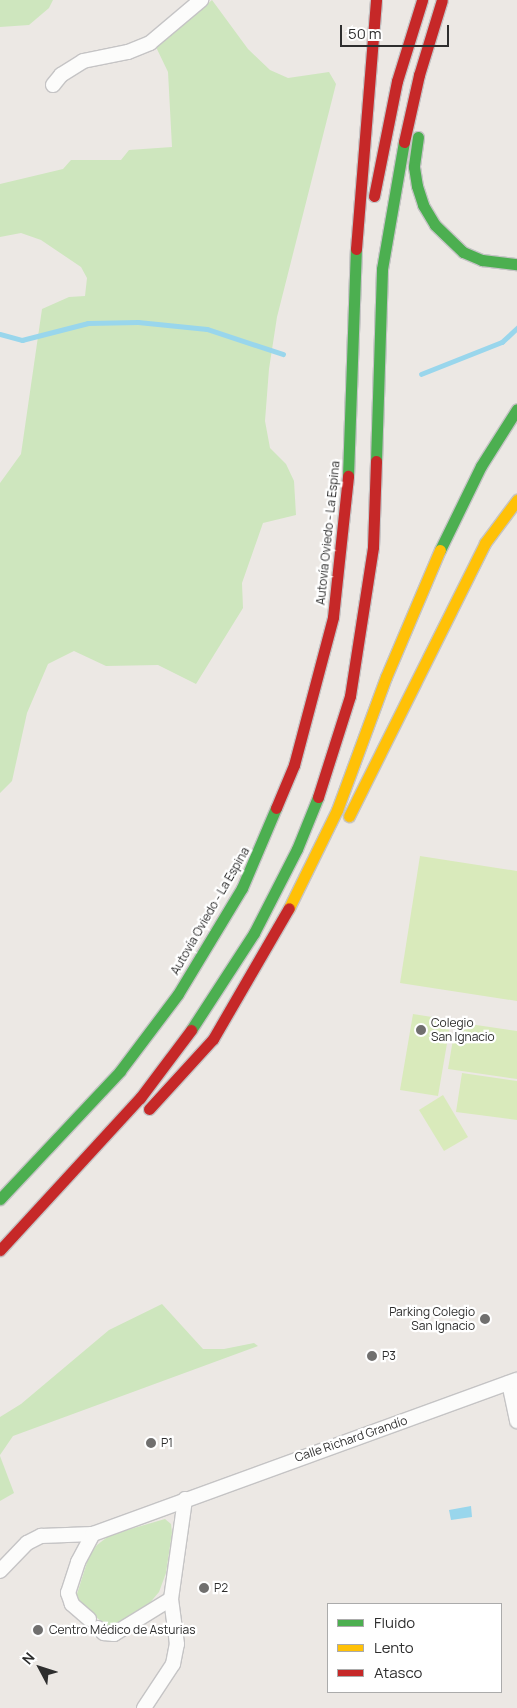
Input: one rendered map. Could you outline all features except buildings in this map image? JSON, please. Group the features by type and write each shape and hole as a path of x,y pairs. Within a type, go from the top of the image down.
{"highway":[{"path":"354,370 354,268 360,169 376,0"},
{"path":"354,370 378,163 395,89 422,0"},
{"path":"0,1250 140,1098 210,1006 254,933 297,849 326,773 350,696 373,547 382,269 394,185 419,76 442,0"},
{"path":"453,0 421,112 414,167 417,186 423,205 448,241 482,260 517,264"},
{"name":"Autovía Oviedo - La Espina","path":"0,1199 90,1104 148,1035 200,960 262,847 294,766 315,695 333,617 347,496 354,370"},
{"path":"213,1039 278,932 332,818 386,677 448,531 481,466 517,409"},
{"path":"343,827 484,543 517,500"},
{"path":"139,1119 213,1039 257,982 299,914 334,844"},
{"path":"6,1262 72,1191"}],"street":[{"path":"53,85 61,74 83,61 128,52 150,43 201,0"},
{"path":"513,1381 517,1421"},
{"name":"Calle Richard Grandío","path":"0,1571 27,1543 41,1536 93,1534 513,1381"},
{"path":"144,1708 173,1664 177,1644 171,1599 185,1499"},
{"path":"93,1534 78,1562 68,1593 72,1604 104,1633 114,1634 171,1599"}],"green space":[{"path":"0,0 53,0 49,8 29,25 0,27"},
{"path":"212,0 248,49 270,70 288,78 329,72 336,84 277,317 269,369 265,421 270,448 286,464 294,481 296,515 263,523 242,583 243,608 196,684 158,665 106,666 74,651 48,664 27,713 12,781 0,793 0,483 21,454 42,309 69,297 85,296 87,278 81,267 41,240 21,233 0,237 0,184 63,169 71,160 121,160 129,150 172,147 168,72 156,47"},
{"path":"420,856 517,871 517,1001 400,983"},
{"path":"413,1014 451,1020 438,1096 400,1090"},
{"path":"456,1022 517,1031 517,1079 448,1069"},
{"path":"462,1073 517,1081 517,1120 456,1112"},
{"path":"443,1095 468,1137 444,1151 419,1110"},
{"path":"162,1304 203,1349 224,1349 254,1343 258,1346 13,1436 0,1455 0,1417 21,1404 109,1330"},
{"path":"0,1456 14,1493 0,1501"},
{"path":"165,1519 171,1524 172,1533 166,1573 159,1592 148,1605 126,1620 111,1626 106,1625 81,1605 76,1597 89,1556 97,1545 110,1535"}],"water":[{"path":"471,1506 472,1517 451,1520 449,1510"}],"waterway":[{"path":"0,334 22,340 88,323 138,322 207,329 283,354"},
{"path":"421,374 502,342 517,328"}],"traffic: fast":[{"path":"418,137 414,167 417,186 423,205 435,225 463,252 482,260 517,264"},
{"path":"376,461 382,269 404,142"},
{"path":"348,476 356,249"},
{"path":"440,550 481,466 517,409"},
{"path":"191,1030 254,933 297,849 318,797"},
{"path":"0,1199 120,1071 178,994 242,888 276,808"}],"traffic: slow":[{"path":"349,816 485,543 517,500"},
{"path":"289,908 337,810 386,677 440,550"}],"traffic: jam":[{"path":"356,249 376,0"},
{"path":"374,196 397,81 422,0"},
{"path":"404,142 419,75 442,0"},
{"path":"318,797 350,696 373,547 376,461"},
{"path":"276,808 294,765 333,617 348,476"},
{"path":"149,1109 213,1039 289,908"},
{"path":"0,1250 140,1098 191,1030"}],"place":[{"name":"Colegio San Ignacio","path":"421,1030"},
{"name":"Parking Colegio San Ignacio","path":"485,1319"},
{"name":"P3","path":"372,1356"},
{"name":"P1","path":"151,1443"},
{"name":"P2","path":"204,1588"},
{"name":"Centro Médico de Asturias","path":"38,1630"}]}
